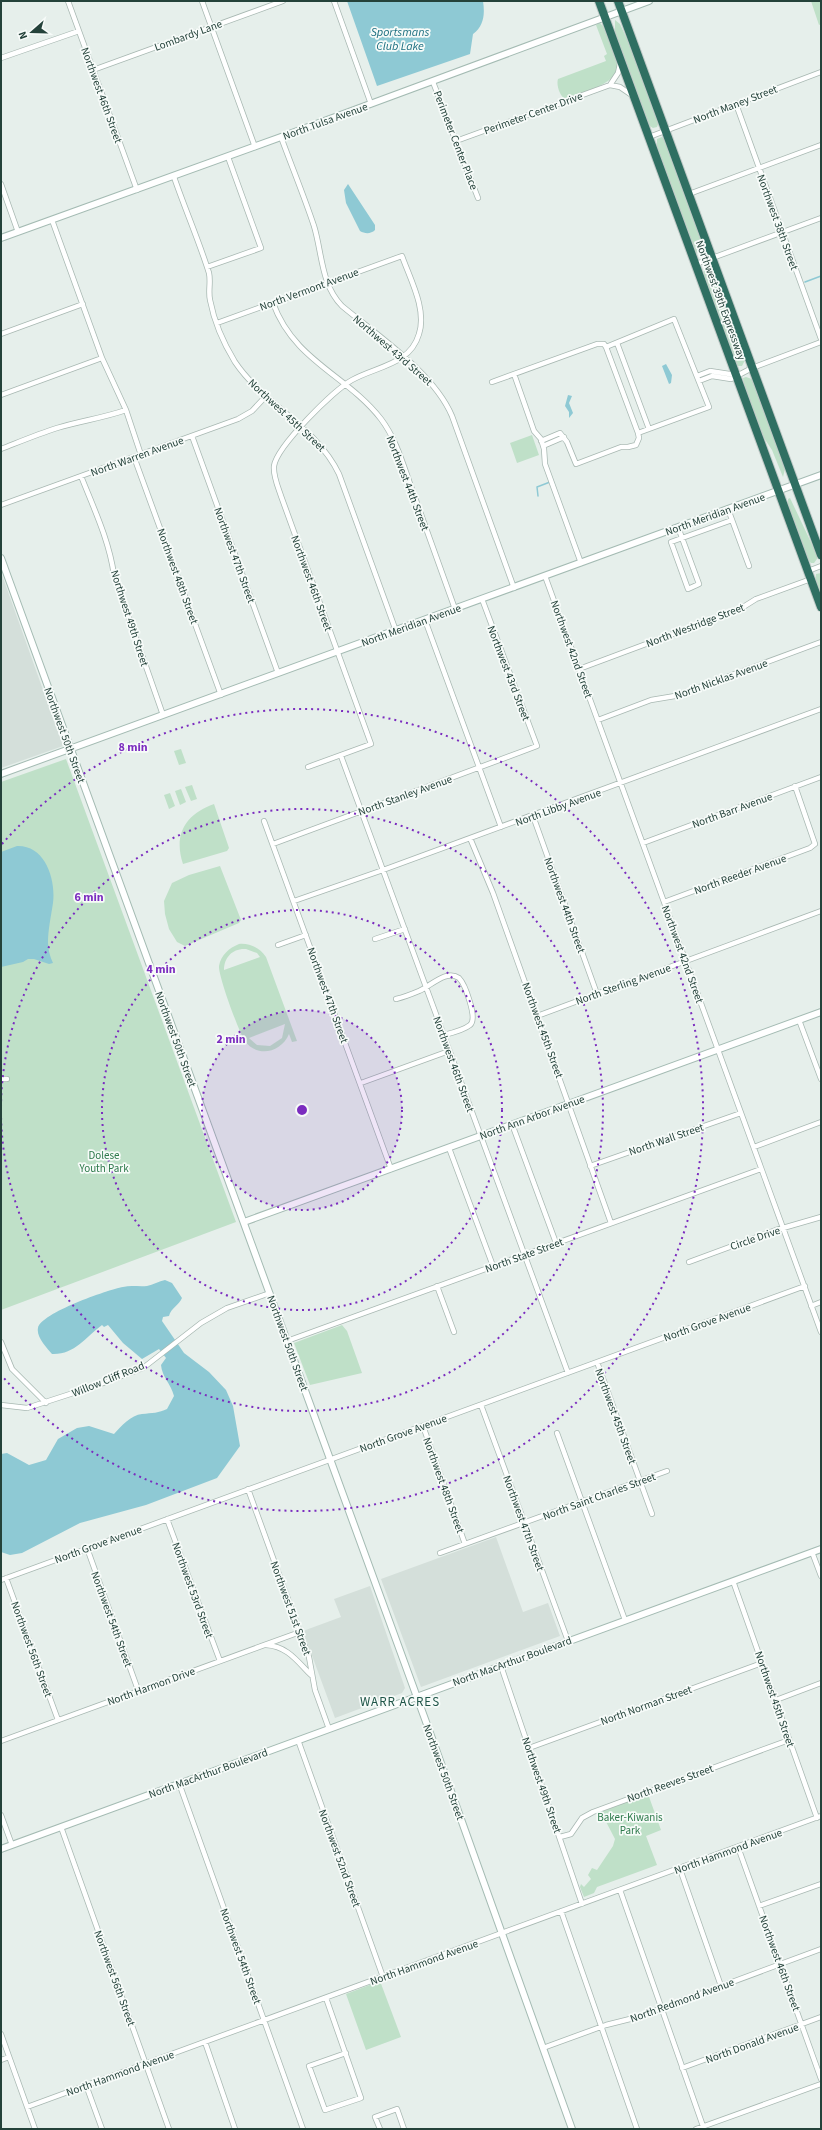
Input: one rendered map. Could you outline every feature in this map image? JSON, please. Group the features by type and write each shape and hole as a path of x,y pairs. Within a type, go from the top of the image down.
{"highway":[{"name":"Northwest 39th Expressway","path":"599,1 821,607"},
{"name":"Northwest 39th Expressway","path":"618,1 821,555"}],"main road":[{"name":"North Tulsa Avenue","path":"1,238 228,157 649,1"},
{"name":"North Meridian Avenue","path":"1,774 821,475"},
{"name":"Northwest 50th Street","path":"1,558 331,1459 572,2129"},
{"name":"North Ann Arbor Avenue","path":"244,1222 821,1012"},
{"name":"North MacArthur Boulevard","path":"1,1849 821,1549"}],"street":[{"name":"Northwest 46th Street","path":"68,1 137,190"},
{"path":"202,1 255,147"},
{"name":"Lombardy Lane","path":"93,70 283,1"},
{"path":"334,1 371,104"},
{"path":"1,58 79,31"},
{"path":"621,60 618,73 610,85 620,87 635,97"},
{"name":"North Maney Street","path":"649,137 821,72"},
{"name":"Perimeter Center Place","path":"433,82 478,198"},
{"name":"Perimeter Center Drive","path":"456,142 610,85"},
{"name":"Northwest 38th Street","path":"736,104 821,341"},
{"name":"Northwest 43rd Street","path":"281,137 313,225 322,264 328,282 339,302 434,386 449,409 514,588"},
{"path":"689,194 821,145"},
{"path":"207,268 261,248 228,157"},
{"name":"Northwest 45th Street","path":"174,176 210,278 210,301 217,323 235,361 249,380 302,426 324,448 339,474 396,631"},
{"path":"1,184 18,232"},
{"path":"696,264 821,218"},
{"path":"52,220 102,358 126,410 141,455"},
{"name":"North Vermont Avenue","path":"217,323 402,256 422,317 418,339 404,358"},
{"name":"Northwest 44th Street","path":"273,303 281,322 294,342 373,410 393,439 455,609"},
{"path":"1,334 83,304"},
{"path":"606,347 674,319 709,407 638,433"},
{"path":"698,379 712,376 731,379 736,374 821,341"},
{"path":"617,343 649,429"},
{"path":"492,382 597,344 604,344 638,433 639,438 636,445 628,448 621,447 576,464 564,437 542,443"},
{"path":"1,395 102,358"},
{"path":"302,426 321,404 344,385 367,372 404,358"},
{"path":"514,374 534,431 542,443 545,464 581,563"},
{"name":"North Warren Avenue","path":"1,506 243,417 256,408 266,396"},
{"path":"1,449 56,428 84,420 104,418 126,410"},
{"name":"Northwest 46th Street","path":"302,426 280,453 274,466 275,478 371,744 341,756 568,1373"},
{"name":"Northwest 47th Street","path":"192,436 278,674"},
{"name":"Northwest 48th Street","path":"134,457 221,694"},
{"name":"Northwest 49th Street","path":"81,476 102,529 111,557 114,575 163,715"},
{"path":"728,509 749,566"},
{"path":"678,527 682,538 699,584 688,589 671,542 682,538 732,520"},
{"path":"808,571 821,566"},
{"name":"Northwest 42nd Street","path":"545,576 821,1332"},
{"name":"North Westridge Street","path":"579,669 740,609 756,599 811,579"},
{"name":"Northwest 43rd Street","path":"482,599 537,746"},
{"path":"425,620 501,827"},
{"name":"North Nicklas Avenue","path":"598,720 651,700 675,696 821,642"},
{"name":"North Libby Avenue","path":"294,900 383,870 533,816 821,709"},
{"name":"North Stanley Avenue","path":"273,844 361,810 537,746"},
{"path":"308,767 341,756"},
{"name":"North Barr Avenue","path":"643,843 821,777"},
{"name":"North Reeder Avenue","path":"664,902 810,848 815,844 795,786"},
{"name":"Northwest 44th Street","path":"533,816 597,994"},
{"name":"Northwest 47th Street","path":"264,821 391,1169"},
{"name":"Northwest 45th Street","path":"470,838 538,1016 611,1223"},
{"name":"North Sterling Avenue","path":"538,1016 821,912"},
{"path":"375,939 405,929"},
{"path":"278,945 306,935"},
{"path":"396,1000 426,986 430,982 451,975 459,978 473,1014 473,1021 470,1026 444,1036"},
{"path":"799,1020 821,1080"},
{"path":"361,1084 449,1051"},
{"path":"1,1079 7,1079"},
{"name":"North Wall Street","path":"590,1166 741,1113"},
{"path":"754,1147 821,1122"},
{"path":"512,1124 556,1243"},
{"path":"449,1148 493,1266"},
{"name":"North State Street","path":"287,1341 762,1168"},
{"name":"Circle Drive","path":"689,1262 783,1228 821,1217"},
{"path":"437,1286 454,1332"},
{"name":"North Grove Avenue","path":"4,1579 805,1286"},
{"name":"Willow Cliff Road","path":"1,1405 27,1408 46,1403 143,1368 201,1323 228,1308 270,1293"},
{"path":"811,1306 821,1302"},
{"path":"1,1342 12,1369 46,1403"},
{"name":"Northwest 45th Street","path":"596,1362 652,1514"},
{"name":"Northwest 47th Street","path":"481,1405 568,1641"},
{"name":"Northwest 48th Street","path":"423,1426 466,1544"},
{"path":"556,1433 626,1620"},
{"name":"North Saint Charles Street","path":"440,1554 667,1471"},
{"name":"Northwest 51st Street","path":"248,1489 309,1657 311,1675 329,1728"},
{"name":"Northwest 53rd Street","path":"167,1519 220,1661"},
{"name":"Northwest 54th Street","path":"86,1548 138,1690"},
{"path":"812,1552 821,1576"},
{"name":"Northwest 56th Street","path":"4,1579 58,1720"},
{"name":"Northwest 45th Street","path":"733,1581 789,1740 819,1817"},
{"name":"North Harmon Drive","path":"1,1741 300,1632"},
{"path":"264,1645 274,1645 287,1651 311,1675"},
{"name":"North Norman Street","path":"530,1748 762,1663"},
{"name":"Northwest 49th Street","path":"501,1666 582,1904"},
{"path":"776,1700 821,1683"},
{"name":"Northwest 52nd Street","path":"298,1740 383,1977"},
{"name":"North Reeves Street","path":"560,1838 571,1834 582,1818 592,1812 789,1740"},
{"name":"Northwest 54th Street","path":"180,1783 303,2129"},
{"path":"1,1815 12,1845"},
{"name":"North Hammond Avenue","path":"27,2107 819,1817"},
{"name":"Northwest 56th Street","path":"61,1827 169,2129"},
{"name":"Northwest 46th Street","path":"738,1847 802,2024 821,2082 821,2090"},
{"path":"680,1869 721,1986"},
{"path":"759,1906 821,1884"},
{"path":"620,1890 703,2128"},
{"path":"561,1912 637,2129"},
{"name":"North Redmond Avenue","path":"543,2048 602,2027 632,2020 821,1949"},
{"path":"326,1998 346,2053 361,2098 325,2110 309,2066 346,2053"},
{"name":"North Donald Avenue","path":"682,2068 821,2017"},
{"path":"1,2034 35,2129"},
{"path":"205,2042 235,2129"},
{"path":"1,2060 9,2057"},
{"path":"696,2129 703,2128 821,2082"},
{"path":"86,2085 102,2129"},
{"path":"380,2129 375,2117 397,2109 404,2129"}],"shaded area":[{"path":"1,572 63,746 1,768"},
{"path":"496,1537 523,1612 548,1603 560,1636 421,1687 381,1579"},
{"path":"370,1586 405,1688 402,1693 335,1718 303,1631 341,1617 334,1599"}],"green space":[{"path":"811,1 821,1 821,24 819,25"},
{"path":"615,20 620,24 637,61 659,122 657,127 653,128 648,125 615,32"},
{"path":"600,23 603,26 617,61 617,69 614,76 599,86 565,99 559,90 558,79 606,61 604,56 607,54 596,25"},
{"path":"662,137 665,140 706,250 702,256 694,251 657,148 657,139"},
{"path":"707,266 713,272 746,358 742,366 738,366 735,361 703,274"},
{"path":"746,377 752,379 785,469 783,477 772,450 760,432 744,385 743,378"},
{"path":"532,435 539,455 517,463 510,443"},
{"path":"790,498 817,555 817,559 814,563 811,563 806,558 788,508 788,499"},
{"path":"821,573 821,597 815,581 816,574"},
{"path":"181,749 186,763 179,765 174,751"},
{"name":"Dolese Youth Park","path":"66,759 236,1222 1,1310 1,782"},
{"path":"192,785 197,799 191,801 185,787"},
{"path":"181,789 186,802 180,805 175,791"},
{"path":"170,793 175,806 169,809 164,795"},
{"path":"214,804 229,848 227,851 183,864 180,853 180,843 184,826 196,813"},
{"path":"220,866 241,920 239,923 185,946 177,942 169,929 165,914 164,901 172,883 189,875"},
{"path":"239,944 251,945 261,951 266,957 297,1041 292,1042 289,1034 280,1046 268,1051 262,1051 256,1050 245,1041 229,1004 219,966 224,955","holes":["246,949 257,953 260,957 224,970 224,965 230,954 237,950","285,1024 282,1038 270,1046 257,1045 249,1038"]},
{"path":"342,1325 347,1331 362,1373 310,1385 294,1343"},
{"name":"Baker-Kiwanis Park","path":"648,1794 661,1830 646,1836 657,1865 597,1887 594,1893 584,1897 580,1887 581,1884 584,1887 591,1879 588,1875 592,1868 597,1870 613,1846 615,1839 603,1816 598,1817 598,1813"},
{"path":"380,1981 401,2037 366,2050 346,1994"}],"water":[{"name":"Sportsmans Club Lake","path":"347,1 483,1 484,15 482,23 473,34 470,54 377,86"},
{"path":"348,184 375,225 375,230 370,233 360,231 346,203 344,190"},
{"path":"666,364 672,375 671,383 669,384 662,366"},
{"path":"568,395 572,396 569,403 573,413 569,418 569,412 565,406"},
{"path":"17,846 27,847 35,851 47,865 50,874 53,884 53,903 48,943 49,953 53,963 49,964 34,959 28,959 23,962 1,967 1,852"},
{"path":"165,1280 172,1283 182,1298 171,1311 169,1316 163,1317 162,1321 184,1353 209,1372 226,1390 233,1406 240,1446 217,1478 146,1505 80,1523 22,1553 10,1555 1,1552 1,1454 7,1453 29,1465 46,1460 58,1439 77,1428 89,1426 114,1434 123,1424 134,1416 167,1409 174,1396 161,1365 166,1358 159,1349 142,1359 123,1343 108,1325 104,1327 102,1325 73,1349 60,1354 52,1354 40,1339 38,1328 42,1322 50,1316 90,1297 123,1287 147,1286"}],"waterway":[{"path":"805,282 821,276"},
{"path":"538,496 537,487 550,482"}],"district":[{"name":"WARR ACRES","path":"400,1701"}]}
